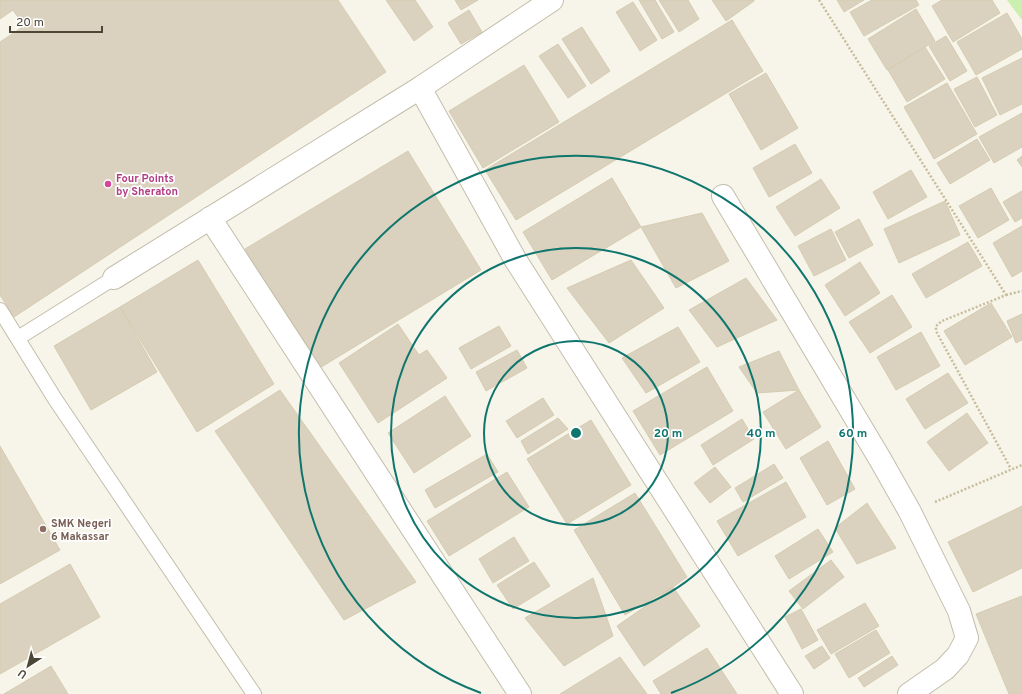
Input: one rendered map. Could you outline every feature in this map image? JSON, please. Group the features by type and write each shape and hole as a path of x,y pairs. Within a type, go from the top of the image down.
{"street":[{"path":"114,278 420,88 552,0"},
{"path":"420,88 515,259 792,694"},
{"path":"723,196 880,459 910,512 959,611 967,638 958,655 945,669 909,694"},
{"path":"210,218 520,694"}],"lane":[{"path":"18,338 114,278"},
{"path":"0,310 55,399 254,694"}],"path":[{"path":"819,0 1006,295"},
{"path":"1012,469 936,331 936,326 942,321 1006,295 1022,291"},
{"path":"910,512 1022,465"}],"green space":[{"path":"1007,0 1022,0 1022,20"}],"building":[{"name":"Four Points by Sheraton","path":"0,0 338,0 386,72 14,317 0,295 0,42 24,26 13,10 0,19"},
{"path":"386,0 415,0 433,27 414,41"},
{"path":"455,0 478,0 461,10"},
{"path":"639,0 655,0 674,32 662,39"},
{"path":"659,0 688,0 699,19 679,32"},
{"path":"712,0 754,0 754,1 726,21"},
{"path":"837,0 864,0 844,12"},
{"path":"872,0 916,0 919,5 864,36 850,12"},
{"path":"942,0 992,0 1000,13 953,42 932,6"},
{"path":"633,2 657,40 640,51 616,12"},
{"path":"916,9 935,41 887,70 868,39"},
{"path":"469,10 482,32 461,44 448,23"},
{"path":"1007,13 1022,39 1022,49 976,75 957,42"},
{"path":"732,20 763,71 516,220 485,170"},
{"path":"582,27 610,71 591,84 562,39"},
{"path":"946,36 967,71 950,81 929,46"},
{"path":"558,44 586,86 568,98 539,56"},
{"path":"925,47 945,79 907,102 888,70"},
{"path":"1022,58 1022,104 1000,115 982,78"},
{"path":"524,65 559,122 483,168 449,111"},
{"path":"766,73 798,128 761,150 729,94"},
{"path":"977,77 997,115 975,127 954,89"},
{"path":"947,83 977,134 934,159 904,107"},
{"path":"1022,113 1022,147 994,163 979,137"},
{"path":"977,139 990,160 950,184 937,163"},
{"path":"795,144 812,173 769,197 753,168"},
{"path":"408,151 481,270 318,369 245,249"},
{"path":"1022,156 1022,167 1017,160"},
{"path":"911,170 927,197 888,219 873,192"},
{"path":"612,178 641,227 552,280 523,232"},
{"path":"821,179 840,208 795,236 776,207"},
{"path":"991,188 1009,220 978,238 959,206"},
{"path":"1022,191 1022,218 1015,222 1003,202"},
{"path":"945,201 960,235 899,263 884,229"},
{"path":"702,213 729,261 676,288 641,227"},
{"path":"859,219 873,245 849,258 835,232"},
{"path":"1022,226 1022,271 1012,277 993,243"},
{"path":"831,229 846,260 814,276 798,246"},
{"path":"968,242 982,266 926,298 912,274"},
{"path":"198,260 274,384 197,432 120,307"},
{"path":"631,260 664,308 609,343 567,288"},
{"path":"860,262 880,293 845,316 825,285"},
{"path":"746,278 777,320 717,347 689,310"},
{"path":"892,295 912,327 870,353 849,322"},
{"path":"991,303 1012,337 965,365 944,331"},
{"path":"120,307 157,372 91,410 54,346"},
{"path":"1022,314 1022,340 1016,343 1007,321"},
{"path":"398,324 419,355 427,350 447,378 378,423 339,363"},
{"path":"499,326 511,346 471,369 459,348"},
{"path":"678,327 700,362 646,393 622,358"},
{"path":"921,332 940,366 896,390 877,357"},
{"path":"517,350 527,368 486,391 476,372"},
{"path":"779,351 799,390 757,393 739,367"},
{"path":"707,367 733,411 660,455 633,411"},
{"path":"948,373 968,403 925,429 906,399"},
{"path":"280,390 416,582 344,620 215,431"},
{"path":"799,390 821,427 786,449 763,412"},
{"path":"445,396 471,436 414,473 388,433"},
{"path":"543,398 554,415 517,438 506,421"},
{"path":"967,413 988,443 949,471 927,442"},
{"path":"558,418 568,429 528,454 521,441"},
{"path":"742,419 754,439 713,465 701,445"},
{"path":"591,420 631,485 567,524 527,459"},
{"path":"828,441 855,489 827,505 800,458"},
{"path":"0,446 60,550 0,584"},
{"path":"487,454 498,472 435,508 425,490"},
{"path":"774,464 783,478 743,502 735,488"},
{"path":"715,467 731,487 710,503 694,483"},
{"path":"507,472 529,507 449,556 427,521"},
{"path":"786,482 806,517 738,556 717,521"},
{"path":"635,493 687,577 673,587 625,615 574,530"},
{"path":"867,503 896,548 857,564 835,528"},
{"path":"1022,506 1022,568 973,592 948,542"},
{"path":"818,529 833,552 789,579 775,556"},
{"path":"514,537 529,561 493,583 479,559"},
{"path":"831,560 844,577 803,609 789,591"},
{"path":"534,562 550,586 513,609 497,585"},
{"path":"70,564 100,617 0,674 0,604"},
{"path":"593,578 613,636 564,666 525,618"},
{"path":"673,587 700,626 644,666 617,626"},
{"path":"1022,596 1022,694 1009,694 976,614"},
{"path":"865,603 879,626 831,654 817,630"},
{"path":"801,609 818,640 802,649 785,617"},
{"path":"876,630 890,653 849,678 835,654"},
{"path":"822,646 830,658 814,669 805,656"},
{"path":"707,648 737,694 661,694 653,681"},
{"path":"892,656 898,665 864,687 858,678"},
{"path":"620,657 647,694 560,694"},
{"path":"51,666 68,694 4,694"}],"place":[{"name":"Four Points by Sheraton","path":"108,184"},
{"name":"SMK Negeri 6 Makassar","path":"43,529"}]}
